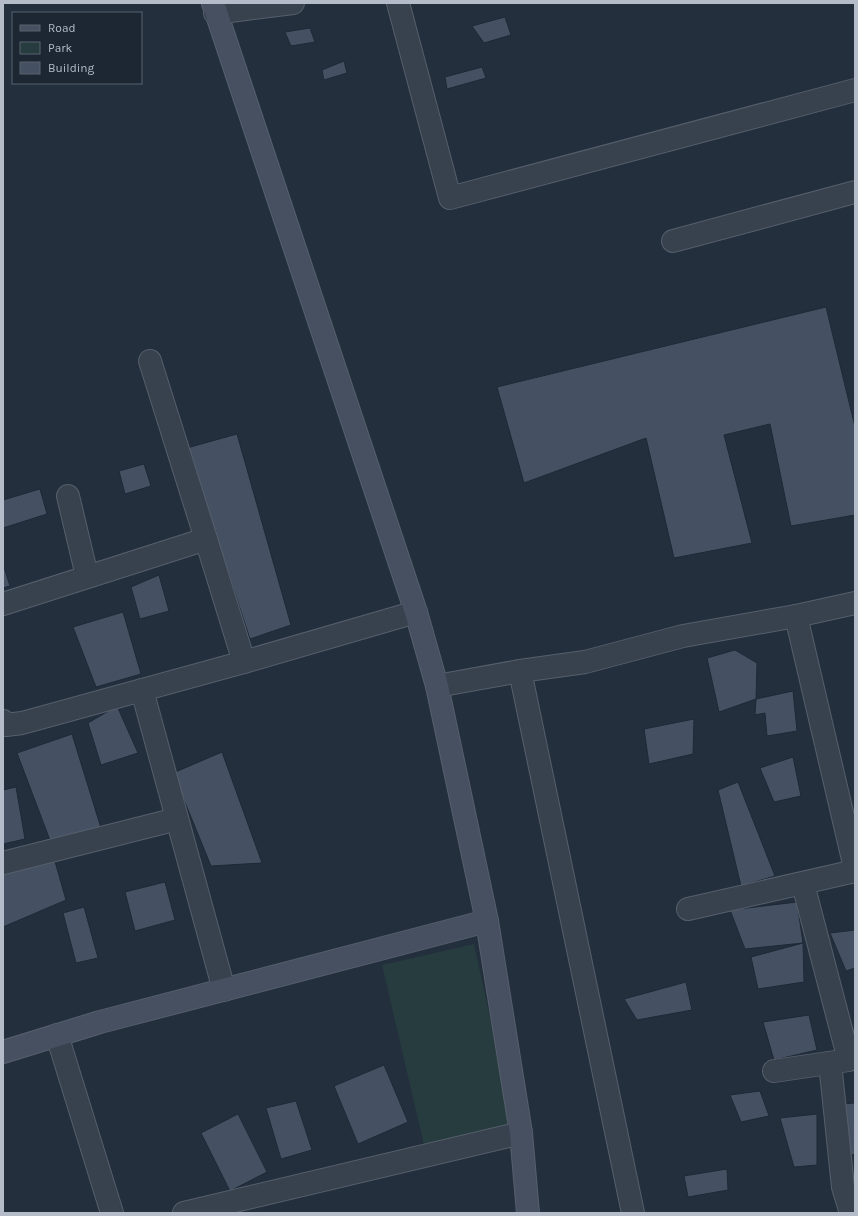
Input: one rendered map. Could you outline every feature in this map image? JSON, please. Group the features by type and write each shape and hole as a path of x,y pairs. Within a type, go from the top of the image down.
{"street":[{"path":"293,3 214,8 416,612 437,686 487,921 520,1132 528,1213"},
{"path":"398,3 450,198 855,90"},
{"path":"673,240 855,192"},
{"path":"150,361 244,662"},
{"path":"68,496 87,576"},
{"path":"3,604 87,576 206,540"},
{"path":"437,686 520,671 585,662 683,636 796,616 855,603"},
{"path":"3,721 6,725 22,723 244,662 416,612"},
{"path":"688,909 803,884 855,870 796,616"},
{"path":"520,671 633,1213"},
{"path":"142,690 224,990"},
{"path":"3,863 177,818"},
{"path":"774,1071 849,1060 803,884"},
{"path":"3,1052 57,1035 487,921"},
{"path":"57,1035 112,1213"},
{"path":"830,1063 843,1187 851,1213"},
{"path":"184,1213 520,1132"}],"green space":[{"path":"474,944 517,1140 428,1162 382,965"}],"building":[{"path":"505,17 511,35 484,43 472,26"},
{"path":"310,28 315,42 291,46 285,32"},
{"path":"344,61 347,73 324,80 322,70"},
{"path":"482,67 486,78 447,89 445,77"},
{"path":"826,307 855,427 855,515 791,526 770,424 724,435 752,543 674,558 646,438 524,483 497,387"},
{"path":"237,434 291,625 250,639 187,448"},
{"path":"144,464 151,486 125,494 119,471"},
{"path":"40,489 47,514 3,528 3,500"},
{"path":"3,564 10,586 3,588"},
{"path":"159,575 169,611 140,619 131,587"},
{"path":"123,612 141,674 96,687 73,627"},
{"path":"735,650 757,663 756,699 719,712 707,658"},
{"path":"793,691 797,731 767,736 765,713 755,715 756,699"},
{"path":"117,706 138,753 101,765 88,723"},
{"path":"694,719 693,754 649,764 644,729"},
{"path":"72,734 101,828 51,843 17,753"},
{"path":"222,752 262,863 211,866 173,773"},
{"path":"793,757 801,796 774,802 760,768"},
{"path":"738,782 775,876 741,886 718,790"},
{"path":"16,787 25,839 3,844 3,790"},
{"path":"54,858 66,900 3,927 3,873"},
{"path":"165,882 175,920 135,931 125,892"},
{"path":"797,902 803,943 745,949 730,910"},
{"path":"84,907 98,958 76,963 63,913"},
{"path":"855,930 855,968 846,971 830,933"},
{"path":"803,943 804,982 758,989 751,957"},
{"path":"686,982 692,1010 637,1020 624,999"},
{"path":"809,1015 817,1050 774,1060 763,1022"},
{"path":"384,1065 408,1122 358,1144 334,1086"},
{"path":"760,1091 769,1116 741,1122 730,1095"},
{"path":"296,1101 312,1150 281,1159 266,1108"},
{"path":"855,1103 855,1154 846,1157 838,1104"},
{"path":"238,1114 267,1172 230,1191 201,1133"},
{"path":"817,1114 817,1165 794,1167 780,1118"},
{"path":"727,1169 728,1190 688,1197 684,1176"}]}
